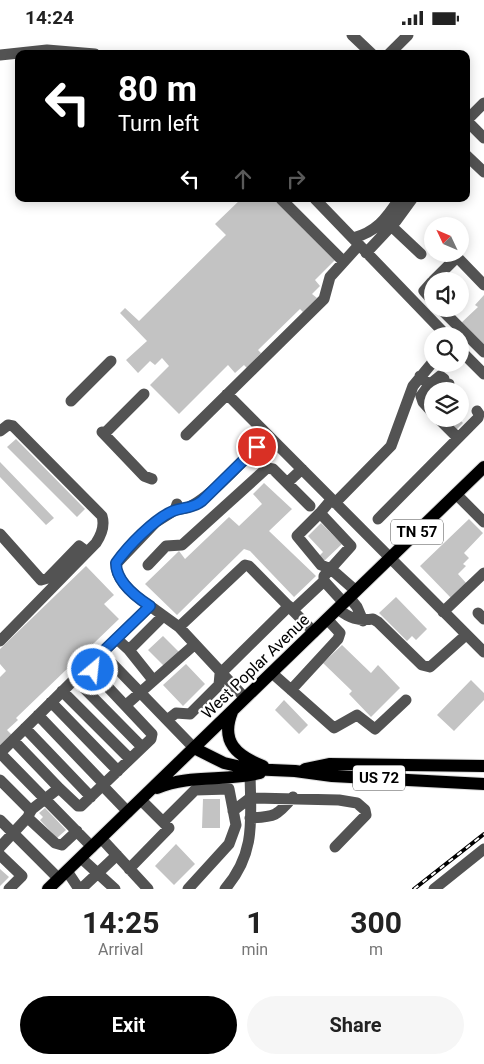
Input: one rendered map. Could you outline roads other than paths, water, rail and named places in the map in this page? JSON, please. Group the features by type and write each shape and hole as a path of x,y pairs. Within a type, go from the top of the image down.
{"main road":[{"name":"West Poplar Avenue","path":"48,889 484,467"},
{"path":"233,710 229,720 230,740 237,753 250,768"},
{"name":"US 72","path":"194,748 224,763 250,768 295,771 332,777 484,784"},
{"name":"US 72","path":"295,771 329,764 484,766"},
{"name":"US 72","path":"145,795 184,779 250,768"}],"street":[{"path":"352,35 368,50"},
{"path":"393,50 408,35"},
{"path":"0,55 15,53"},
{"path":"470,118 484,103"},
{"path":"470,124 484,138"},
{"path":"470,159 484,172"},
{"path":"284,202 343,261"},
{"path":"318,202 438,327"},
{"path":"186,435 324,299 330,277 368,234 388,222 398,202"},
{"path":"359,245 388,222 409,202"},
{"path":"388,222 421,254"},
{"path":"443,272 457,257 484,285"},
{"path":"449,317 484,352"},
{"path":"469,359 484,374"},
{"path":"71,401 111,361"},
{"path":"424,372 412,388 391,446 333,501 315,510 296,536 321,565 331,569 347,600 347,616 363,621 373,619 378,622 422,665 430,667 466,635"},
{"path":"420,376 426,382"},
{"path":"433,382 440,376 443,382"},
{"path":"144,394 103,433 144,475 152,479"},
{"path":"227,394 389,559 484,652"},
{"path":"378,519 479,416 477,411"},
{"path":"0,431 8,425 13,426 102,516 104,523 101,535 87,552 0,641"},
{"path":"447,427 458,438"},
{"path":"245,698 220,674 179,627 150,606 122,581 116,563 156,522 178,508 197,505 268,435"},
{"path":"148,565 166,547 182,545 270,467 351,547 324,576 324,581 291,608 220,674 219,685 190,714 176,713 167,720"},
{"path":"287,483 302,469"},
{"path":"227,476 242,490"},
{"path":"456,494 484,521"},
{"path":"0,534 40,580 48,578 79,546 87,552"},
{"path":"179,627 245,565 249,566 314,632"},
{"path":"443,612 484,573"},
{"path":"324,581 357,607 363,621"},
{"path":"148,889 117,855 77,831 0,753 150,606"},
{"path":"129,650 163,616"},
{"path":"292,690 338,639 340,633 327,619"},
{"path":"117,639 129,650 153,680"},
{"path":"126,705 194,645"},
{"path":"102,653 194,748"},
{"path":"13,740 59,788 78,806 81,806 151,739 152,734 88,666"},
{"path":"272,673 334,727 338,727 357,715 373,729 406,701"},
{"path":"75,679 142,747"},
{"path":"62,691 130,759"},
{"path":"51,702 118,771"},
{"path":"38,715 128,811"},
{"path":"25,728 91,797"},
{"path":"225,889 237,875 248,850 250,768"},
{"path":"0,780 55,843 62,845 77,831"},
{"path":"0,847 45,799 59,788"},
{"path":"163,822 196,790 229,789 236,825 229,844 188,889"},
{"path":"130,869 169,828 145,795"},
{"path":"250,818 278,815 293,797"},
{"path":"233,811 250,798 293,797 357,803 365,810 366,815 334,847"},
{"path":"0,820 80,889 117,855"},
{"path":"434,889 484,849"},
{"path":"0,855 22,876 9,889"},
{"path":"81,858 115,889"}],"railway":[{"path":"414,889 484,834"}]}
